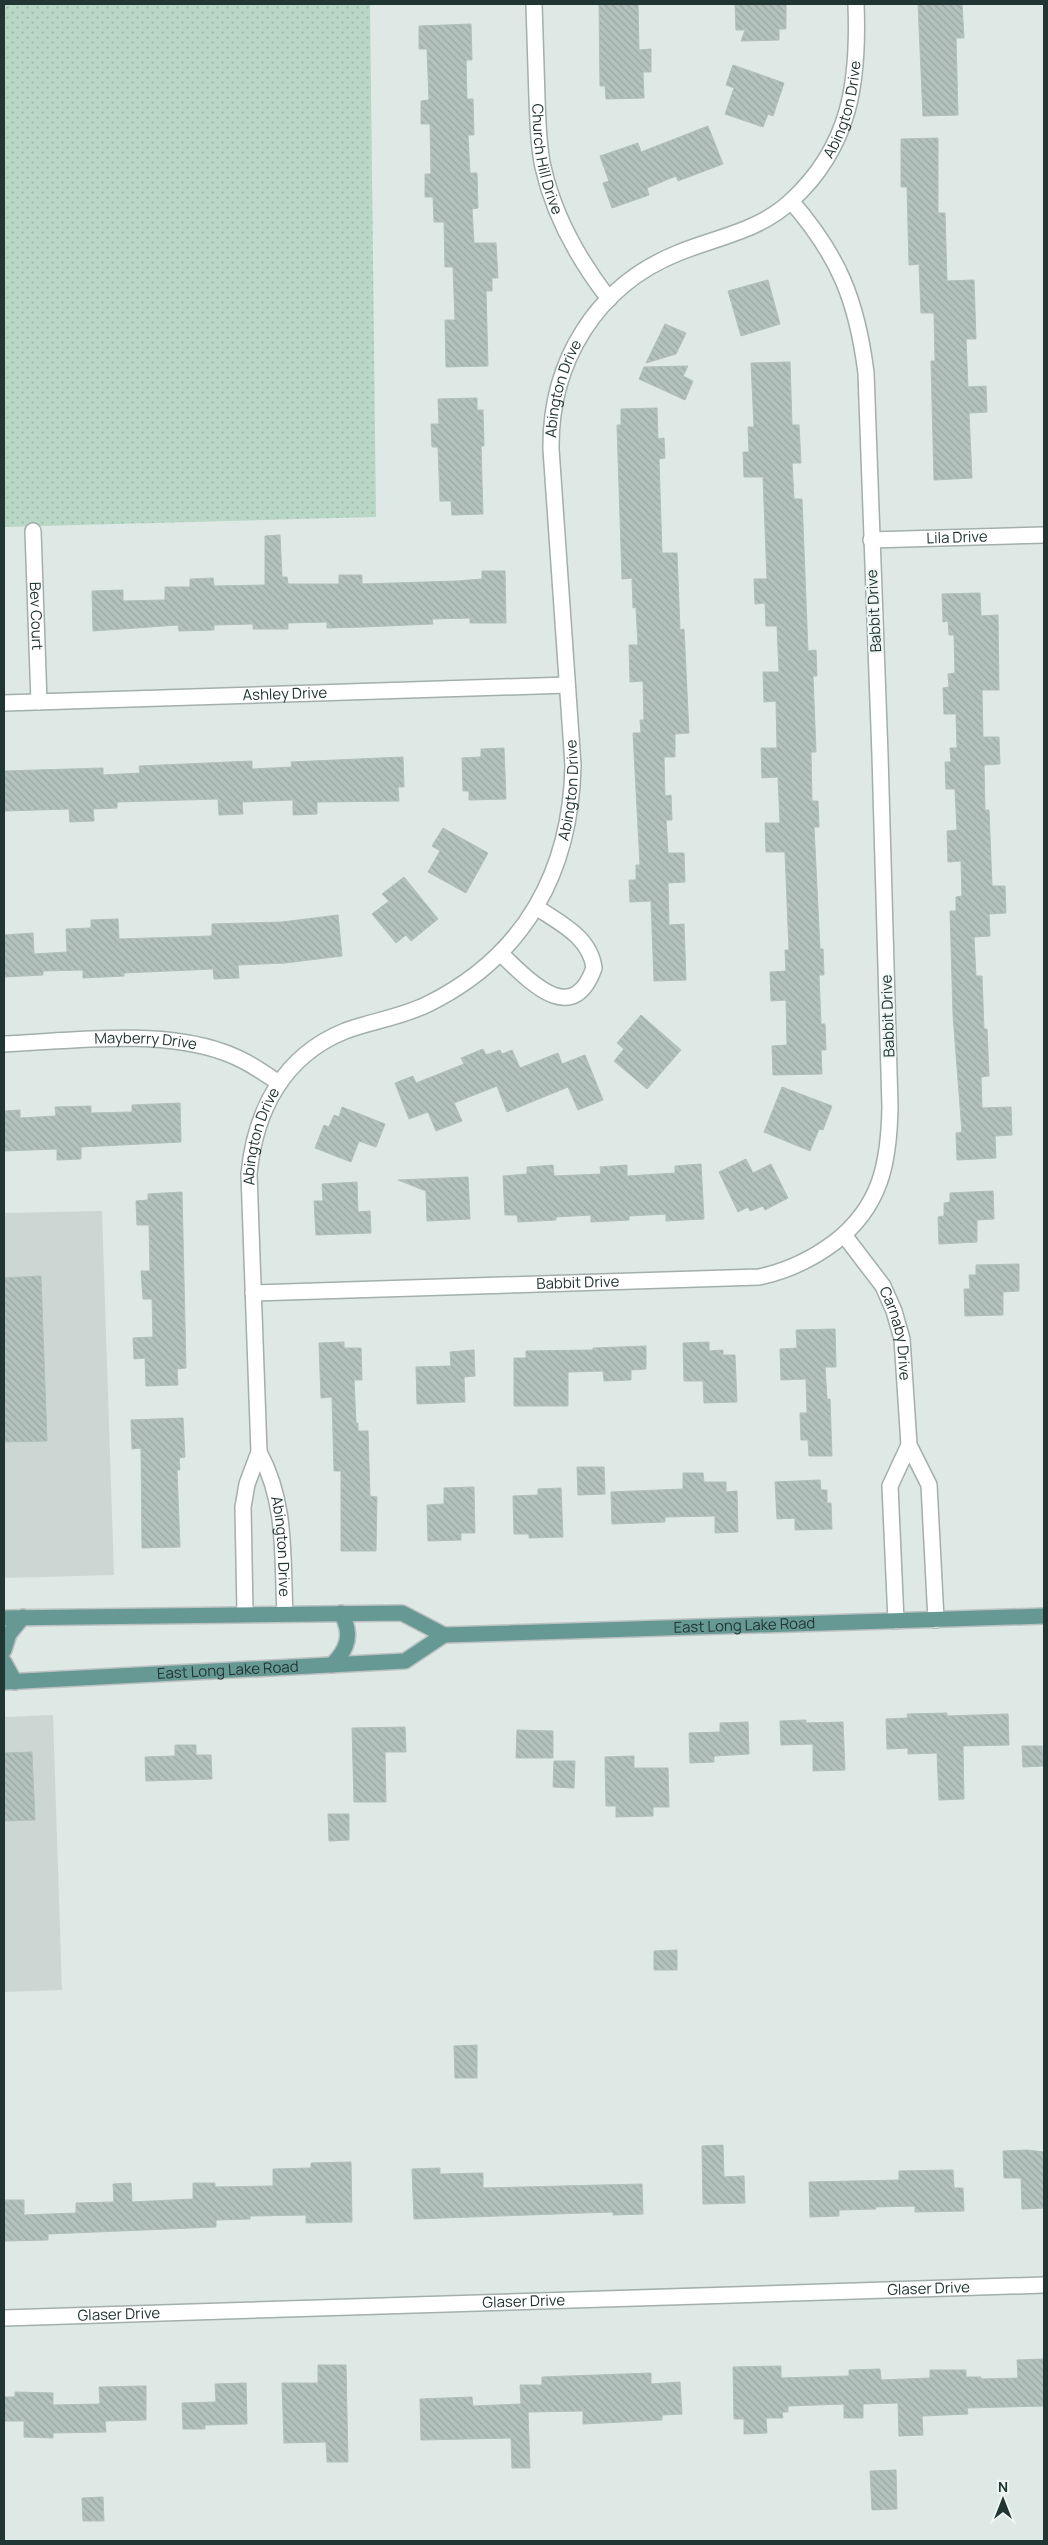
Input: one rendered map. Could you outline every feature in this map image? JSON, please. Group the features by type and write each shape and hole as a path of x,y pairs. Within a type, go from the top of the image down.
{"main road":[{"name":"East Long Lake Road","path":"4,1618 245,1613 402,1613 444,1635 1044,1616"},
{"path":"332,1665 343,1654 347,1645 347,1624 341,1613"},
{"path":"4,1650 8,1634 23,1617"},
{"name":"East Long Lake Road","path":"9,1682 405,1661 444,1635"},
{"path":"4,1662 9,1682"}],"street":[{"name":"Church Hill Drive","path":"534,4 538,126 542,166 554,205 571,242 592,277 609,298"},
{"name":"Abington Drive","path":"245,1613 243,1508 247,1484 259,1452 249,1174 258,1122 269,1099 295,1064 322,1043 345,1032 400,1016 426,1005 448,994 483,968 500,953 536,907 549,883 562,850 569,819 573,764 551,449 552,411 556,388 572,350 586,326 609,298 628,282 661,261 755,226 791,201 821,164 835,143 848,113 857,62 856,4"},
{"name":"Babbit Drive","path":"253,1293 737,1279 782,1272 802,1264 844,1235 860,1220 876,1191 884,1167 890,1132 880,755 866,373 859,324 836,261 817,232 791,201"},
{"name":"Bev Court","path":"33,531 38,702"},
{"name":"Lila Drive","path":"871,540 1044,535"},
{"name":"Ashley Drive","path":"4,704 567,685"},
{"path":"500,953 541,991 550,995 569,996 586,985 594,968 589,949 575,934 536,907"},
{"name":"Mayberry Drive","path":"4,1044 148,1039 183,1042 223,1052 243,1060 279,1084"},
{"name":"Carnaby Drive","path":"844,1235 883,1286 894,1311 905,1358 909,1445 929,1485 936,1620"},
{"name":"Carnaby Drive","path":"896,1622 890,1486 909,1445"},
{"name":"Abington Drive","path":"259,1452 269,1470 280,1508 285,1614"},
{"name":"Glaser Drive","path":"4,2318 1044,2285"}],"shaded area":[{"path":"102,1211 114,1575 4,1578 4,1213"},
{"path":"53,1715 62,1990 4,1992 4,1717"}],"green space":[{"path":"4,4 370,4 376,517 4,527"}],"building":[{"path":"599,4 638,4 639,50 651,49 651,72 643,72 644,98 606,99 605,86 600,86"},
{"path":"735,4 786,4 786,29 779,29 779,40 741,41 745,30 736,30"},
{"path":"918,4 962,4 964,38 956,38 958,115 923,116"},
{"path":"471,24 472,60 466,60 467,99 473,99 474,135 468,135 470,173 477,173 478,208 472,209 474,243 496,243 498,278 492,278 492,291 486,291 488,366 446,367 445,320 455,320 453,267 445,267 444,222 434,222 433,197 425,197 425,174 431,174 430,124 421,124 421,101 429,100 427,49 419,49 419,26"},
{"path":"733,65 784,83 773,116 768,114 763,127 725,114 734,88 726,85"},
{"path":"708,126 723,164 678,181 676,176 647,188 649,195 612,208 603,183 609,181 600,156 638,143 641,152"},
{"path":"938,138 938,213 945,213 947,281 974,280 976,339 966,339 968,387 986,386 987,412 969,413 972,478 934,480 931,361 935,361 934,313 921,313 919,264 909,265 907,187 901,187 901,139"},
{"path":"768,280 780,324 741,336 728,291"},
{"path":"665,324 686,333 676,354 646,363"},
{"path":"790,362 792,425 799,425 801,463 792,463 794,499 802,499 808,651 816,650 817,676 813,676 816,752 811,752 812,801 818,801 819,827 814,827 820,949 823,949 824,975 819,975 821,1024 825,1024 826,1050 821,1050 822,1074 773,1075 772,1046 787,1045 786,1000 771,1001 770,972 786,971 785,950 789,950 785,852 766,852 765,823 780,823 778,777 762,778 761,748 777,748 776,701 764,702 763,672 779,672 777,626 766,626 765,603 755,604 754,579 767,579 763,477 744,477 743,452 749,452 748,427 754,427 751,363"},
{"path":"688,366 683,376 693,381 685,400 639,379 644,367"},
{"path":"477,398 477,410 483,410 484,446 481,446 483,514 452,515 451,501 440,501 438,447 432,447 431,424 439,424 438,399"},
{"path":"657,408 658,439 664,438 665,458 659,459 662,553 677,553 680,630 684,629 689,733 675,734 675,757 664,757 665,796 671,795 672,820 666,820 668,853 684,853 685,882 668,883 669,925 684,924 686,980 654,981 651,901 630,902 629,880 636,880 636,865 640,865 633,733 641,733 640,720 644,720 643,681 630,682 629,645 638,645 636,607 633,608 632,578 622,579 617,425 621,425 621,409"},
{"path":"280,535 282,577 287,577 288,584 339,584 339,575 362,575 362,584 457,581 482,579 482,571 505,571 506,623 470,623 470,618 432,619 433,624 363,627 327,628 327,622 288,623 288,629 253,629 253,624 214,625 214,630 179,631 178,625 93,631 92,591 123,590 123,601 165,600 165,587 190,587 190,579 213,578 214,586 265,585 265,536"},
{"path":"980,593 981,616 998,615 999,690 982,690 983,737 999,737 1000,764 984,765 985,810 989,810 992,886 1005,886 1006,913 989,914 990,936 974,937 976,976 982,976 984,1029 987,1029 989,1076 981,1077 982,1108 1011,1107 1012,1135 995,1136 996,1158 957,1160 956,1133 962,1132 953,1015 950,911 956,911 956,897 962,896 961,861 948,862 947,831 957,830 955,789 946,789 945,762 951,762 950,748 957,748 956,714 944,714 943,688 949,687 948,674 955,673 954,635 949,635 948,621 943,622 942,594"},
{"path":"504,748 506,799 469,800 469,791 463,791 462,758 481,757 481,749"},
{"path":"403,757 404,787 398,787 399,801 317,802 317,814 293,815 293,800 242,802 243,814 219,815 218,799 117,802 117,808 93,809 94,821 70,822 69,809 4,811 4,771 103,768 103,775 140,773 139,766 252,761 252,769 292,767 291,762"},
{"path":"443,828 488,853 466,893 428,872 440,851 432,846"},
{"path":"404,877 438,919 411,941 406,935 396,943 372,914 389,901 382,894"},
{"path":"338,915 342,956 285,963 238,965 239,978 214,979 213,969 124,973 124,976 83,978 83,970 43,971 43,975 4,977 4,935 33,933 34,954 67,952 66,929 91,928 91,920 118,919 119,939 212,936 212,924 282,922"},
{"path":"641,1015 681,1050 647,1089 614,1061 624,1049 617,1043"},
{"path":"483,1049 486,1055 500,1050 502,1054 512,1050 520,1068 558,1053 562,1064 585,1055 603,1100 578,1110 568,1087 507,1112 497,1086 454,1103 462,1121 436,1131 428,1112 409,1119 395,1083 413,1076 416,1083 464,1064 461,1058"},
{"path":"782,1087 832,1106 823,1130 819,1129 810,1151 764,1132"},
{"path":"180,1103 181,1142 81,1147 81,1159 57,1160 57,1149 4,1151 4,1111 20,1110 20,1118 56,1116 55,1107 91,1106 91,1113 132,1112 132,1105"},
{"path":"342,1107 385,1124 376,1147 359,1141 351,1162 315,1148 324,1125 329,1127 334,1115 339,1117"},
{"path":"746,1159 753,1173 771,1164 788,1198 765,1210 763,1206 750,1211 748,1207 738,1212 719,1172"},
{"path":"701,1164 704,1219 666,1221 666,1214 629,1216 629,1220 591,1222 591,1215 556,1217 556,1220 518,1222 517,1215 505,1215 503,1176 527,1174 527,1167 553,1165 554,1176 601,1174 600,1167 627,1165 627,1176 675,1173 675,1166"},
{"path":"468,1177 470,1219 427,1221 426,1191 398,1180"},
{"path":"357,1182 358,1212 370,1211 371,1233 316,1235 314,1201 323,1201 322,1184"},
{"path":"993,1191 994,1219 977,1220 977,1242 939,1244 938,1217 944,1216 944,1203 950,1202 950,1193"},
{"path":"182,1192 186,1368 177,1369 178,1385 146,1386 145,1358 134,1359 133,1338 153,1337 152,1299 143,1299 141,1271 150,1271 149,1225 137,1225 136,1201 148,1200 148,1194"},
{"path":"1019,1264 1019,1291 1003,1292 1003,1315 965,1316 964,1289 970,1289 969,1275 976,1275 976,1265"},
{"path":"41,1276 47,1441 4,1442 4,1278"},
{"path":"835,1329 836,1367 825,1367 827,1399 830,1399 832,1456 809,1456 808,1440 801,1440 800,1413 807,1413 806,1379 781,1380 780,1349 797,1348 796,1330"},
{"path":"344,1342 344,1348 361,1348 362,1380 354,1380 356,1423 358,1423 358,1431 368,1431 370,1496 377,1497 376,1551 341,1551 341,1471 334,1471 332,1397 321,1398 319,1343"},
{"path":"709,1342 709,1351 723,1350 723,1355 735,1355 737,1402 704,1403 703,1381 684,1381 683,1343"},
{"path":"646,1346 646,1369 631,1370 631,1380 604,1381 603,1371 568,1372 568,1406 514,1406 514,1358 526,1358 526,1351 593,1350 593,1348"},
{"path":"474,1350 475,1376 464,1377 465,1402 417,1404 416,1367 451,1366 450,1352"},
{"path":"183,1418 185,1457 179,1458 180,1470 177,1470 180,1547 142,1548 141,1448 132,1449 131,1420"},
{"path":"577,1467 604,1467 605,1494 578,1495"},
{"path":"683,1473 703,1473 704,1482 726,1482 726,1492 737,1491 738,1532 715,1533 715,1516 665,1517 665,1522 612,1524 611,1492 683,1489"},
{"path":"820,1480 821,1490 827,1490 827,1503 831,1503 832,1529 795,1530 795,1518 777,1519 775,1482"},
{"path":"474,1487 475,1533 461,1533 461,1540 428,1541 427,1505 444,1504 444,1488"},
{"path":"561,1488 563,1537 529,1538 529,1534 514,1534 513,1496 538,1495 538,1489"},
{"path":"947,1713 947,1716 1008,1714 1009,1745 963,1746 964,1799 939,1800 937,1753 908,1754 908,1748 887,1749 886,1719 908,1718 907,1714"},
{"path":"806,1720 806,1723 843,1722 845,1770 813,1771 813,1744 781,1745 780,1721"},
{"path":"748,1722 749,1754 714,1756 714,1762 690,1763 689,1733 720,1732 720,1723"},
{"path":"405,1727 406,1752 385,1752 386,1802 354,1802 352,1728"},
{"path":"517,1730 553,1731 553,1758 516,1758"},
{"path":"175,1745 196,1745 196,1755 211,1755 212,1779 146,1781 145,1757 175,1756"},
{"path":"1022,1746 1042,1746 1043,1766 1023,1767"},
{"path":"32,1752 35,1820 4,1821 4,1753"},
{"path":"634,1756 634,1768 668,1768 669,1807 653,1807 653,1816 616,1817 616,1806 606,1806 605,1757"},
{"path":"554,1761 575,1761 574,1788 553,1787"},
{"path":"328,1814 349,1814 349,1840 329,1841"},
{"path":"677,1950 677,1970 654,1970 654,1951"},
{"path":"477,2045 477,2078 455,2078 454,2046"},
{"path":"723,2145 724,2177 744,2176 745,2203 703,2204 702,2146"},
{"path":"1027,2150 1044,2152 1044,2208 1022,2209 1021,2178 1004,2178 1003,2151"},
{"path":"351,2162 352,2222 306,2223 306,2215 250,2216 250,2219 216,2220 216,2227 48,2234 48,2240 4,2241 4,2200 24,2200 24,2215 76,2213 76,2203 114,2202 113,2184 131,2183 132,2202 193,2199 193,2183 215,2183 215,2187 273,2186 273,2169 311,2168 311,2163"},
{"path":"440,2168 440,2174 483,2173 483,2188 642,2184 643,2214 613,2215 613,2212 414,2219 412,2169"},
{"path":"953,2170 954,2188 963,2188 964,2211 915,2212 915,2206 875,2207 876,2209 839,2210 839,2216 810,2217 809,2182 899,2180 899,2171"},
{"path":"1044,2359 1044,2406 967,2408 968,2414 922,2416 923,2435 899,2436 898,2403 863,2404 863,2418 844,2418 844,2404 788,2406 788,2412 782,2412 783,2418 766,2418 767,2433 744,2434 744,2419 734,2419 733,2367 781,2366 781,2378 849,2376 849,2370 880,2369 881,2380 930,2378 930,2370 966,2370 966,2377 981,2377 981,2379 1018,2378 1017,2360"},
{"path":"318,2365 346,2365 348,2462 327,2462 326,2442 284,2443 282,2383 318,2383"},
{"path":"651,2373 651,2384 680,2382 682,2414 662,2415 662,2420 583,2424 583,2411 528,2412 530,2468 512,2468 511,2438 421,2440 420,2399 472,2397 473,2406 521,2404 520,2385 542,2385 542,2377"},
{"path":"246,2383 247,2424 205,2425 205,2429 183,2429 182,2403 216,2402 215,2384"},
{"path":"146,2386 146,2420 105,2421 106,2432 53,2433 53,2438 24,2437 24,2421 4,2421 4,2397 15,2397 15,2392 53,2393 53,2405 100,2404 99,2387"},
{"path":"896,2470 897,2509 872,2510 870,2471"},
{"path":"103,2497 104,2521 83,2521 82,2498"}]}
